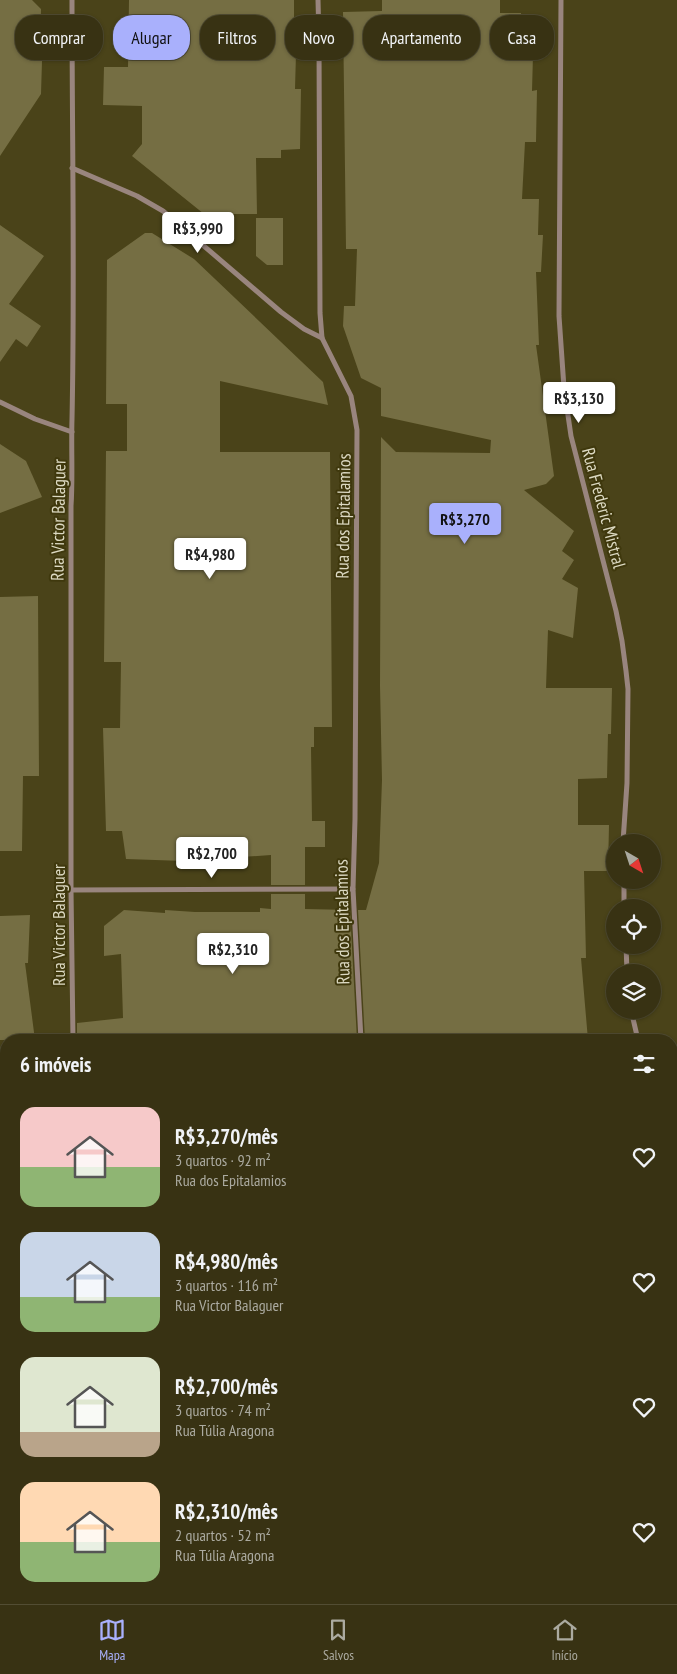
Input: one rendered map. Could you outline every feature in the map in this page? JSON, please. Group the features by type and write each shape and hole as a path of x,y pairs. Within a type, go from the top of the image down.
{"street":[{"name":"Rua Victor Balaguer","path":"72,0 74,345 72,432 71,890 73,1034"},
{"name":"Rua dos Epitalamios","path":"318,0 320,313 322,338 351,396 358,430 353,889 361,1034"},
{"name":"Rua Frederic Mistral","path":"562,0 559,316 562,358 570,436 616,611 626,671 628,688 627,783 624,834"},
{"path":"72,168 137,196 163,211 281,312 304,329 322,338"},
{"path":"0,402 35,419 72,432"},
{"path":"71,890 353,889"},
{"path":"633,1019 637,1034"}],"building":[{"path":"0,0 32,0 41,9 41,15 15,15 15,60 42,61 41,94 0,156"},
{"path":"129,0 294,0 294,15 285,15 285,60 296,60 295,89 301,89 300,149 281,150 281,158 256,158 257,214 204,214 132,156 142,144 142,106 103,105 104,67 128,67 128,60 190,60 190,15 129,15"},
{"path":"382,0 500,0 500,13 521,13 521,15 490,15 490,60 533,60 532,91 537,90 536,142 525,142 522,199 539,199 538,235 543,235 541,272 536,272 539,345 536,345 554,476 546,484 524,490 574,531 562,551 574,560 562,579 578,588 573,638 548,630 546,688 612,688 611,734 608,734 607,778 578,779 578,825 609,825 609,834 606,834 606,871 584,871 586,958 581,958 587,1034 365,1034 358,910 366,910 379,863 382,780 380,686 381,437 396,452 490,453 491,440 381,416 381,388 361,378 343,326 344,306 355,306 357,249 346,249 344,60 353,60 353,15 343,15 343,12 382,11"},
{"path":"256,218 283,218 283,265 267,265 256,256"},
{"path":"0,225 44,256 9,304 41,326 27,347 16,339 0,362"},
{"path":"145,233 152,233 194,259 323,382 328,405 220,381 220,452 330,452 332,727 314,727 314,747 311,747 312,821 325,821 325,847 305,847 305,885 271,885 271,855 184,861 126,859 122,831 106,831 103,728 120,728 121,662 104,662 106,451 127,451 127,404 106,404 107,260"},
{"path":"0,444 26,461 42,497 0,513"},
{"path":"38,596 39,776 23,776 22,851 0,851 0,597"},
{"path":"271,894 305,894 305,909 350,910 357,1034 77,1034 77,1023 123,1018 121,954 104,956 104,926 124,910 165,913 165,910 260,912 260,908 271,909"},
{"path":"30,915 28,963 25,963 34,1034 0,1034 0,916"}]}
